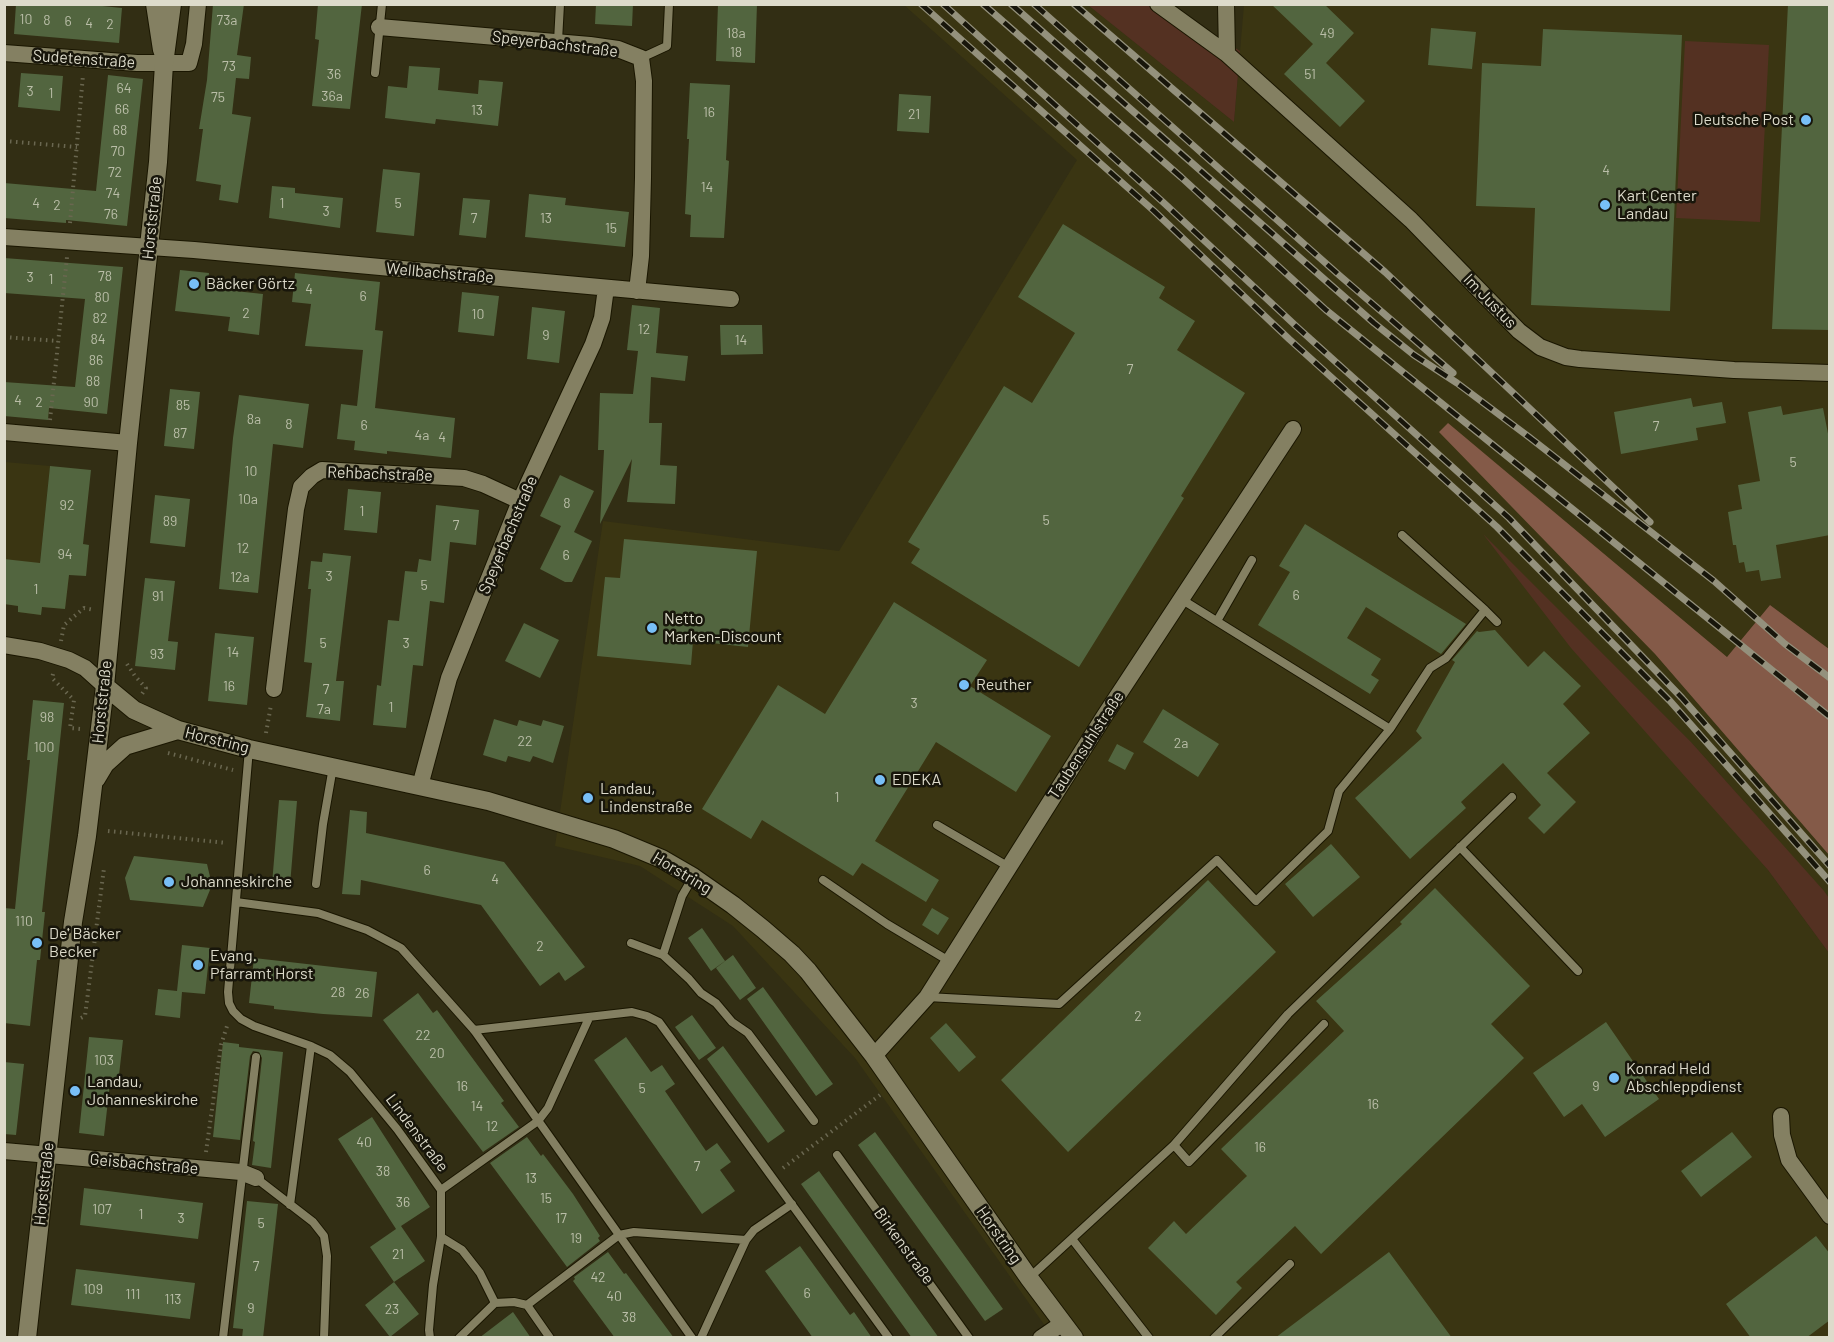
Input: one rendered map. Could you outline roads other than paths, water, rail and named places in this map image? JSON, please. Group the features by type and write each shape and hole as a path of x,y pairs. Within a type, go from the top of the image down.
{"street":[{"name":"Horststraße","path":"155,4 164,64"},
{"name":"Horststraße","path":"27,1338 73,922 105,686 158,162 164,64 172,4"},
{"path":"164,64 189,63 194,44 198,4"},
{"name":"Im Justus","path":"1158,4 1227,54 1411,220 1519,331 1540,347 1566,357 1580,359 1712,369 1830,373"},
{"path":"1226,4 1227,54"},
{"name":"Speyerbachstraße","path":"379,27 558,41 618,50 640,58 644,81 643,178 641,256 636,291"},
{"name":"Sudetenstraße","path":"4,53 164,64"},
{"name":"Wellbachstraße","path":"4,237 149,247 731,299"},
{"name":"Speyerbachstraße","path":"420,786 449,678 520,501 593,344 602,318 606,288"},
{"name":"Taubensuhlstraße","path":"874,1056 927,997 1105,715 1293,429"},
{"path":"4,432 128,443"},
{"name":"Rehbachstraße","path":"274,689 296,509 302,488 312,476 322,470 464,478 520,501"},
{"path":"4,645 40,651 69,660 85,668 105,686"},
{"name":"Horstring","path":"105,686 134,710 178,730 257,750 488,801 588,830 662,858 693,877 733,904 792,954 808,971 874,1056 1029,1278 1074,1338"},
{"path":"93,784 105,764 118,751 141,740 178,730"},
{"path":"1781,1116 1782,1135 1789,1160 1830,1216"},
{"name":"Geisbachstraße","path":"4,1152 203,1168 249,1175"},
{"path":"1041,1338 1063,1323"}],"lane":[{"path":"375,73 381,4"},
{"path":"558,41 560,4"},
{"path":"640,58 666,46 669,4"},
{"path":"1402,535 1497,622"},
{"path":"1217,621 1252,560"},
{"path":"1181,599 1390,729"},
{"path":"927,997 1059,1004 1217,860 1256,901 1328,831 1339,791 1390,729 1430,668 1446,658 1485,610"},
{"path":"257,750 248,772 236,902 318,913 367,930 401,948 474,1030 692,1338"},
{"path":"316,884 333,767"},
{"path":"1029,1278 1174,1145 1288,1014 1512,797"},
{"path":"937,825 1009,867"},
{"path":"1460,847 1578,971"},
{"path":"663,955 682,896 693,877"},
{"path":"823,880 886,924 950,961"},
{"name":"Lindenstraße","path":"236,902 228,992 229,1003 233,1011 241,1019 254,1026 330,1055 350,1071 441,1190 441,1237 429,1330 430,1338"},
{"path":"631,943 663,955 701,993 716,1003 732,1022 748,1033 814,1121"},
{"path":"474,1030 632,1012 659,1022 889,1338"},
{"path":"441,1190 538,1121 548,1108 589,1018"},
{"path":"1174,1145 1189,1162 1324,1024"},
{"path":"290,1205 311,1046"},
{"path":"223,1338 249,1175 256,1057"},
{"name":"Birkenstraße","path":"837,1155 969,1338"},
{"path":"249,1175 313,1222 324,1236 327,1256 324,1338"},
{"path":"701,1338 746,1240 754,1230 792,1204"},
{"path":"527,1305 619,1235 634,1232 746,1240"},
{"path":"441,1237 462,1250 480,1273 495,1303"},
{"path":"1072,1239 1149,1338"},
{"path":"1214,1338 1290,1264"},
{"path":"459,1338 495,1303 514,1302 527,1305 550,1338"}],"railway":[{"path":"921,4 1154,211 1289,339 1497,527 1670,701 1830,882"},
{"path":"943,4 1509,518 1682,698 1830,866"},
{"path":"983,4 1181,177 1326,310 1830,717"},
{"path":"1011,4 1374,323 1414,355 1457,383 1529,437 1714,581 1785,644 1830,678"},
{"path":"1034,4 1453,373"},
{"path":"1074,4 1385,272 1650,522"}],"place":[{"name":"Deutsche Post","path":"1806,120"},
{"name":"Kart Center Landau","path":"1605,205"},
{"name":"Bäcker Görtz","path":"194,284"},
{"name":"Netto Marken-Discount","path":"652,628"},
{"name":"Reuther","path":"964,685"},
{"name":"EDEKA","path":"880,780"},
{"name":"Landau, Lindenstraße","path":"588,798"},
{"name":"Johanneskirche","path":"169,882"},
{"name":"De' Bäcker Becker","path":"37,943"},
{"name":"Evang. Pfarramt Horst","path":"198,965"},
{"name":"Konrad Held Abschleppdienst","path":"1614,1078"},
{"name":"Landau, Johanneskirche","path":"75,1091"}]}
